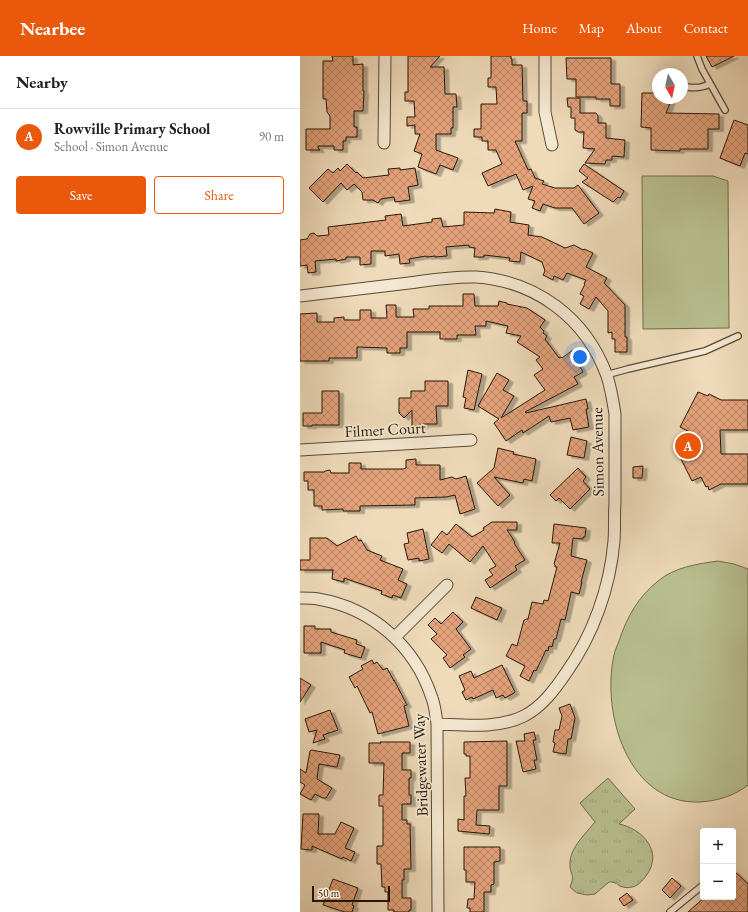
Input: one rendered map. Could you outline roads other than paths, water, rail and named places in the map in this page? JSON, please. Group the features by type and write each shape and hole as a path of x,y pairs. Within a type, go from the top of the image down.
{"street":[{"path":"384,143 385,56"},
{"path":"545,56 545,112 552,145"},
{"name":"Simon Avenue","path":"300,296 461,277 492,279 508,282 542,297 560,309 587,337 606,376 612,395 615,414 614,541 610,573 605,594 579,654 557,685 540,704 524,716 507,722 492,724 437,724"},
{"name":"Filmer Court","path":"300,450 471,440"},
{"path":"395,636 447,584"},
{"name":"Bridgewater Way","path":"300,598 317,598 339,603 375,621 395,636 416,665 425,681 432,698 437,724 438,912"}],"lane":[{"path":"697,56 710,84 725,110"},
{"path":"688,87 697,88 710,84"},
{"path":"606,376 628,369 705,351 738,336"},
{"path":"670,912 700,887"}],"place":[{"name":"Rowville Primary School","path":"688,446"}]}
